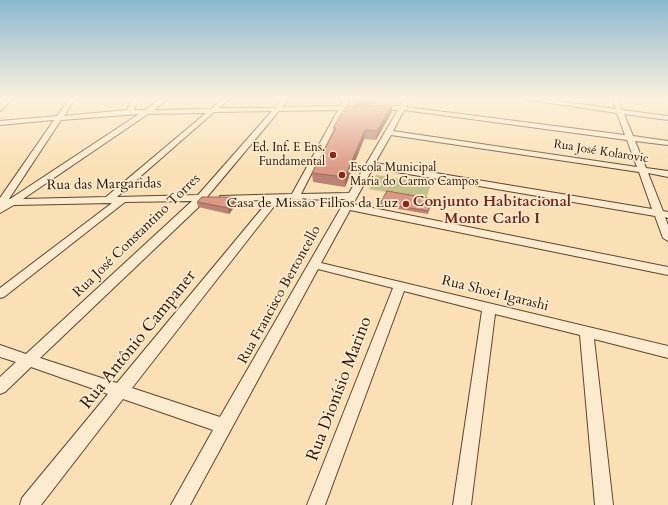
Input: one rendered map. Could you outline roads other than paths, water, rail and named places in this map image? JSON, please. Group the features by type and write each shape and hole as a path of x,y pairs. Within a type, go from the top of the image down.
{"street":[{"path":"1,205 56,123"},
{"path":"15,200 131,123"},
{"path":"108,199 198,123"},
{"name":"Rua José Constantino Torres","path":"0,387 201,198 266,123"},
{"path":"294,197 335,123"},
{"name":"Rua Francisco Bertoncello","path":"180,505 393,123"},
{"path":"528,123 668,143"},
{"path":"624,123 642,170 664,215 668,238"},
{"name":"Rua José Kolarovic","path":"388,132 668,174"},
{"path":"370,165 664,215"},
{"name":"Rua das Margaridas","path":"1,205 15,200 276,197 350,201 668,271"},
{"name":"Rua Antônio Campaner","path":"29,505 276,197"},
{"path":"0,294 123,199"},
{"name":"Rua Shoei Igarashi","path":"315,265 668,352"},
{"name":"Rua Dionísio Marino","path":"316,505 400,286"},
{"path":"462,505 489,307"},
{"path":"586,332 604,505"},
{"path":"0,351 224,426"}],"place":[{"name":"Ed. Inf. E Ens. Fundamental","path":"333,155"},
{"name":"Escola Municipal Maria do Carmo Campos","path":"342,175"},
{"name":"Casa de Missão Filhos da Luz","path":"406,204"}],"district":[{"name":"Conjunto Habitacional Monte Carlo I","path":"492,212"}]}
